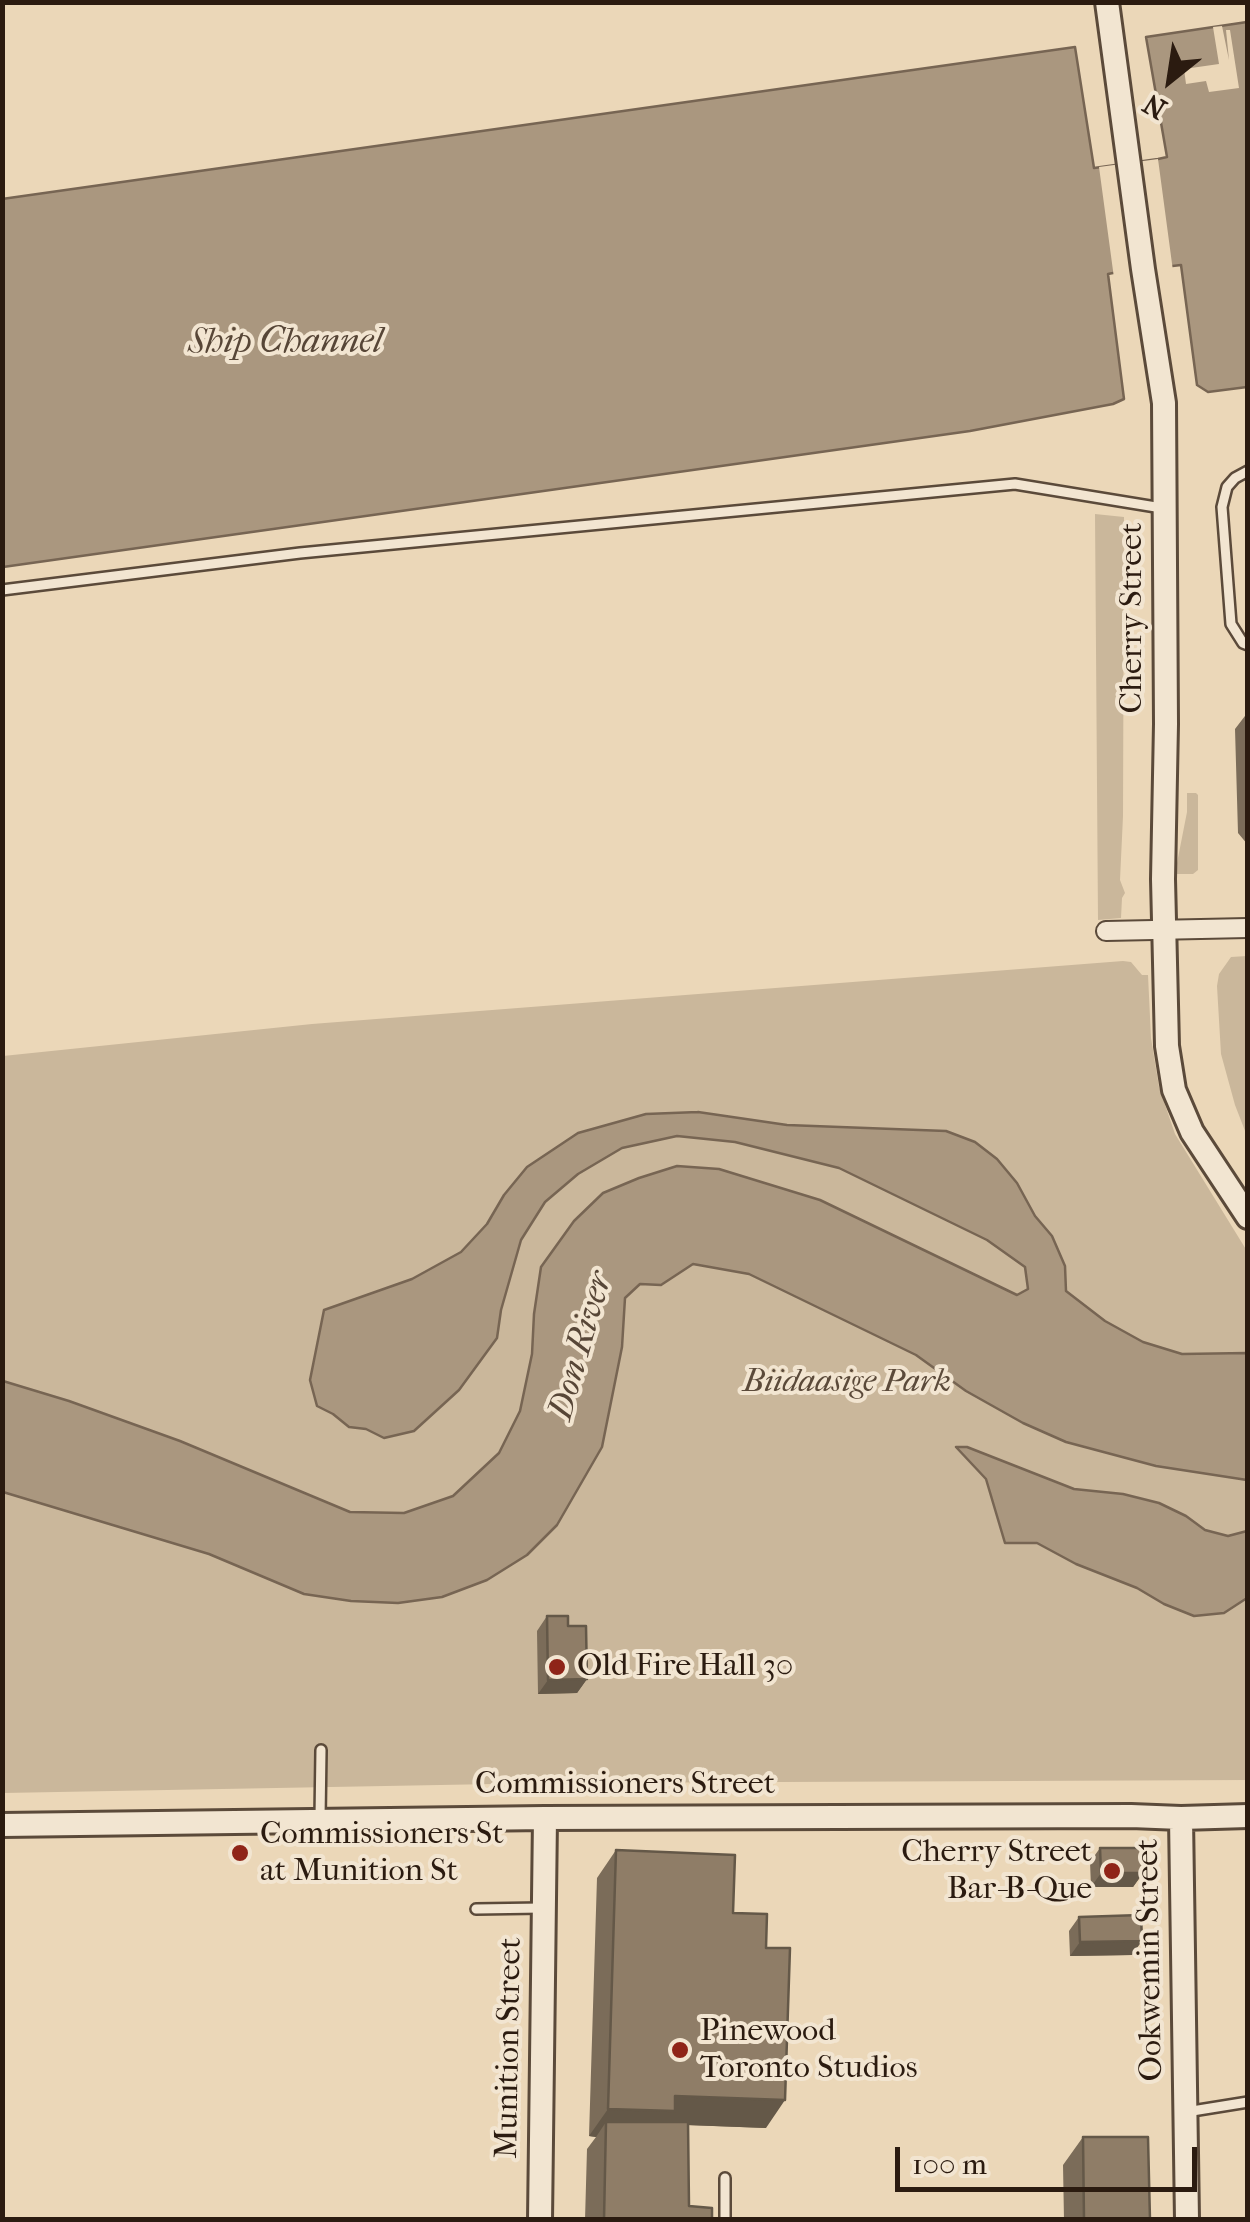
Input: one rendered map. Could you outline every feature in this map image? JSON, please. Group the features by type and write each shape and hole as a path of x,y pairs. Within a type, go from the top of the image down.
{"street":[{"name":"Cherry Street","path":"1107,2 1164,403 1166,1046 1174,1090 1192,1132 1248,1217"},
{"path":"1106,931 1248,928"},
{"name":"Commissioners Street","path":"2,1825 545,1818 1248,1816"},
{"name":"Munition Street","path":"540,2220 545,1818"},
{"name":"Ookwemin Street","path":"1180,1818 1187,2220"}],"lane":[{"path":"1248,472 1235,478 1227,488 1222,508 1232,624 1248,644"},
{"path":"2,590 300,553 1015,484 1165,508"},
{"path":"319,1820 321,1750"},
{"path":"476,1908 544,1908"},
{"path":"1186,2112 1248,2102"},
{"path":"724,2178 725,2220"}],"green space":[{"path":"1095,514 1124,517 1120,880 1125,893 1121,918 1098,920"},
{"path":"1187,793 1198,795 1198,870 1177,874 1187,812"},
{"path":"1248,956 1247,1136 1221,1054 1217,986 1219,974 1231,957"},
{"name":"Biidaasige Park","path":"1131,962 1142,975 1148,975 1151,1038 1159,1087 1175,1134 1247,1251 1247,1780 549,1783 3,1793 3,1056 312,1024"}],"water":[{"name":"Ship Channel","path":"1247,22 1247,387 1208,392 1197,385 1181,265 1113,273 1108,274 1124,399 1113,404 970,431 3,567 2,199 1075,47 1094,168 1158,159 1167,157 1146,37"},
{"name":"Don River","path":"698,1112 787,1125 946,1131 975,1142 997,1159 1017,1183 1035,1216 1052,1236 1065,1266 1066,1291 1105,1321 1143,1342 1182,1354 1247,1353 1247,1480 1156,1466 1066,1442 966,1391 916,1355 749,1274 693,1264 661,1285 640,1284 625,1298 622,1347 602,1447 557,1525 527,1555 487,1580 442,1597 398,1603 304,1594 209,1554 3,1492 3,1381 180,1441 350,1512 404,1513 453,1496 499,1453 520,1411 532,1354 541,1267 574,1221 603,1193 677,1166 719,1169 820,1200 1017,1295 1028,1289 1025,1267 987,1240 839,1168 735,1142 677,1136 622,1148 578,1174 545,1202 521,1240 497,1338 459,1390 414,1431 384,1438 366,1429 349,1427 317,1406 310,1380 324,1310 412,1279 461,1252 487,1224 527,1167 578,1133 646,1114"},
{"path":"956,1447 967,1447 1074,1489 1123,1494 1159,1503 1205,1530 1228,1536 1247,1531 1247,1598 1224,1613 1194,1616 1037,1543 1005,1543 986,1479"}],"pier":[{"path":"1222,26 1229,60 1226,30 1230,30 1239,88 1209,92 1206,81 1186,84 1184,69 1219,64 1213,27"},
{"path":"1158,159 1173,271 1114,278 1099,167"}],"building":[{"path":"547,1616 568,1616 568,1626 586,1626 587,1679 548,1680"},
{"path":"1100,1848 1143,1848 1143,1873 1101,1873"},
{"name":"Pinewood Toronto Studios","path":"616,1850 735,1855 733,1913 767,1914 766,1948 790,1948 785,2100 675,2096 675,2111 608,2109"},
{"path":"1141,1915 1142,1941 1080,1942 1079,1917"},
{"path":"606,2122 688,2122 689,2206 712,2208 712,2220 604,2220"},
{"path":"1083,2137 1148,2137 1150,2220 1084,2220"}],"place":[{"name":"Old Fire Hall 30","path":"557,1667"},
{"name":"Commissioners St at Munition St","path":"240,1853"},
{"name":"Cherry Street Bar-B-Que","path":"1112,1871"},
{"name":"Pinewood Toronto Studios","path":"680,2050"}]}
